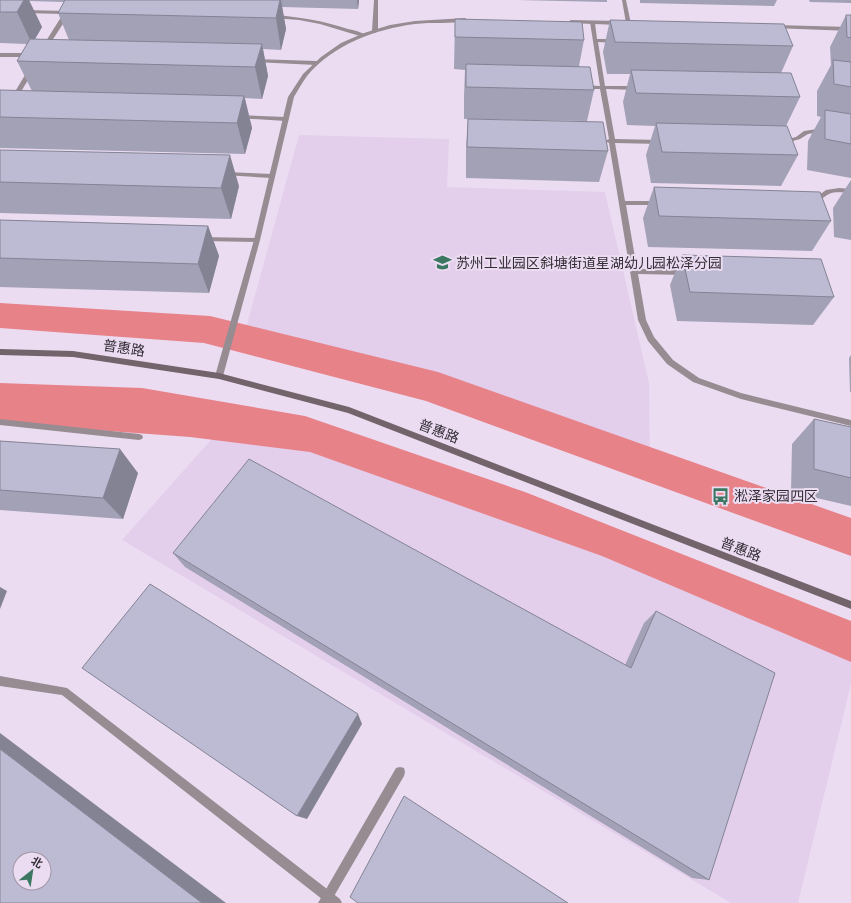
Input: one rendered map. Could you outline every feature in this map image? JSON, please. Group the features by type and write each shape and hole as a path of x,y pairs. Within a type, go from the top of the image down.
{"main road":[{"name":"普惠路","path":"0,352 73,354 219,376 349,410 851,605"}],"street":[{"path":"375,31 376,0"},
{"path":"624,0 629,24"},
{"path":"22,12 73,13"},
{"path":"0,55 39,56 66,13"},
{"path":"269,17 300,18 326,23 363,35"},
{"path":"219,376 256,240 291,97 298,83 324,56 343,44 363,35 411,23 468,20"},
{"path":"561,22 637,24"},
{"path":"592,23 642,320 651,339 670,362 696,380 741,396 851,423"},
{"path":"772,27 851,28"},
{"path":"595,40 626,41"},
{"path":"245,61 316,63"},
{"path":"8,109 36,62"},
{"path":"579,87 643,88"},
{"path":"230,117 286,119"},
{"path":"772,143 786,142 798,138 806,132 834,131"},
{"path":"604,141 666,142"},
{"path":"218,174 272,176"},
{"path":"806,204 811,203 828,192 839,190 851,191"},
{"path":"622,202 669,203"},
{"path":"194,238 256,240"},
{"path":"634,271 695,272"},
{"path":"0,422 140,437"},
{"path":"0,681 64,691 329,901 400,772"}],"shaded area":[{"name":"苏州工业园区斜塘街道星湖幼儿园松泽分园","path":"299,135 449,139 447,187 605,192 649,383 650,468 244,335"},
{"path":"0,303 210,316 438,372 851,518 851,556 426,401 204,343 0,328"},
{"path":"0,383 142,388 305,416 525,492 851,621 851,662 602,556 310,452 190,437 0,423"},
{"path":"225,424 371,460 851,644 851,684 798,903 731,903 122,540"}],"building":[{"path":"0,0 24,0 17,12 0,12"},
{"path":"65,0 280,0 276,18 58,13"},
{"path":"846,15 851,15 851,38 847,37"},
{"path":"455,19 582,22 584,40 455,37"},
{"path":"610,20 784,24 793,46 615,42"},
{"path":"30,39 262,44 255,67 17,61"},
{"path":"833,60 851,62 851,87 834,84"},
{"path":"466,64 590,67 594,90 466,87"},
{"path":"631,70 791,73 800,97 636,93"},
{"path":"0,90 244,96 237,123 0,117"},
{"path":"825,110 851,114 851,144 825,139"},
{"path":"468,119 603,122 608,151 467,147"},
{"path":"656,123 787,126 798,155 662,152"},
{"path":"0,150 230,155 221,188 0,182"},
{"path":"654,187 820,192 831,221 659,216"},
{"path":"0,220 208,226 198,264 0,258"},
{"path":"682,255 821,259 834,297 690,292"},
{"path":"814,419 851,427 851,478 814,469"},
{"path":"0,441 120,449 103,498 0,490"},
{"path":"249,459 631,668 656,611 775,673 709,880 173,553"},
{"path":"150,584 358,714 297,816 82,668"},
{"path":"0,749 202,903 0,903"},
{"path":"404,796 568,903 358,903 350,897"}],"place":[{"name":"苏州工业园区斜塘街道星湖幼儿园松泽分园","path":"443,263"},
{"name":"淞泽家园四区","path":"721,496"}]}
